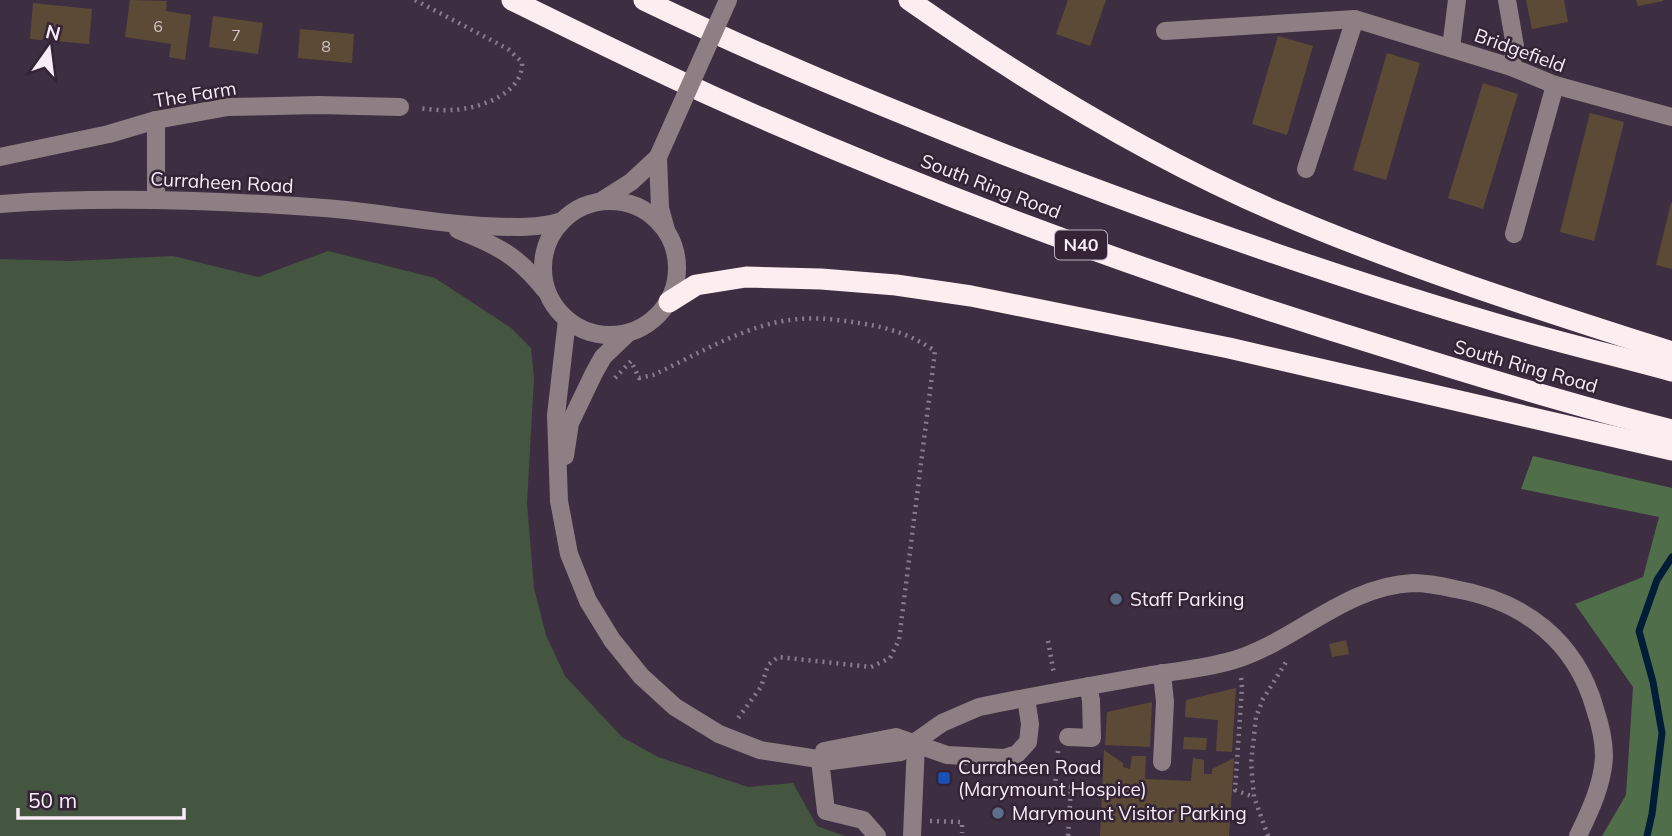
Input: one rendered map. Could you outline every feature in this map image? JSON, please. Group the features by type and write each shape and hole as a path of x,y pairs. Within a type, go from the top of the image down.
{"highway":[{"name":"South Ring Road","path":"512,0 726,102 957,198 1082,245 1206,290 1333,331 1487,379 1672,430"},
{"name":"South Ring Road","path":"644,0 729,41 856,96 1197,227 1507,328 1672,371"},
{"path":"909,0 977,48 1094,118 1195,173 1279,213 1362,247 1672,352"},
{"path":"669,302 696,285 746,277 896,285 971,296 1229,348 1672,450"}],"street":[{"path":"669,302 676,284 677,265 674,247 660,208 658,157 728,0"},
{"path":"1451,48 1457,0"},
{"path":"1507,0 1515,46 1511,67"},
{"path":"1165,31 1355,19 1306,169"},
{"name":"Bridgefield","path":"1355,19 1511,67 1555,85 1672,117"},
{"path":"1514,234 1555,85"},
{"name":"The Farm","path":"0,157 109,134 156,120 228,107 400,107"},
{"path":"156,120 156,199"},
{"name":"Curraheen Road","path":"0,204 156,199 326,208 441,223 537,227 562,220 580,208 601,201 631,182 658,157"},
{"path":"601,201 619,201 637,207 653,216 666,230"},
{"name":"Curraheen Road","path":"547,293 542,274 543,254 550,236 562,220"},
{"name":"Curraheen Road","path":"441,223 509,253 528,269 555,308 567,320 585,331 606,336 628,333 644,327 658,316 669,302"},
{"path":"567,320 556,415 559,501 569,554 588,601 612,640 641,676 675,707 719,734 760,750 820,760 901,752 916,744 942,723 964,712 1239,659 1318,619 1339,605 1385,588 1414,583 1443,586 1507,603 1528,615 1551,633 1587,683 1596,712 1604,757 1599,786 1578,836"},
{"path":"559,501 570,423 603,357 628,333"},
{"path":"1162,673 1165,702 1162,762"},
{"path":"1063,739 1092,738 1088,686"},
{"path":"797,757 896,737 947,755 1003,758 1017,754 1028,742 1030,724 1026,698"},
{"path":"912,836 916,744"},
{"path":"820,760 826,811 863,820 877,836"}],"path":[{"path":"400,107 453,110 477,105 504,94 517,82 522,72 522,62 508,49 415,0"},
{"path":"610,384 631,361 639,378 653,375 747,332 799,318 881,326 922,341 935,351 899,640 890,658 871,667 778,657 768,665 761,687 737,719 729,738"},
{"path":"1048,641 1054,675"},
{"path":"1268,836 1254,797 1251,763 1256,717 1292,652"},
{"path":"1240,672 1242,687 1235,790 1254,797"},
{"path":"1063,739 1055,786 1071,787 1068,836"},
{"path":"926,821 962,822 962,834"}],"green space":[{"path":"328,251 435,278 511,328 531,348 534,378 527,503 534,588 546,635 565,676 622,737 658,757 748,787 793,783 817,826 845,836 0,836 0,259 71,261 173,256 258,277"},
{"path":"1533,456 1672,488 1672,836 1602,836 1626,795 1633,687 1575,604 1643,577 1659,517 1521,489"}],"building":[{"path":"130,0 167,1 166,11 191,15 185,60 169,57 171,44 125,37"},
{"path":"1068,0 1106,0 1090,46 1056,34"},
{"path":"1526,0 1564,0 1568,22 1532,29"},
{"path":"1636,0 1663,0 1663,1 1638,6"},
{"path":"33,3 92,9 89,44 30,39"},
{"path":"213,16 263,23 258,54 209,47"},
{"path":"300,29 354,34 352,63 298,58"},
{"path":"1278,36 1313,46 1287,135 1252,124"},
{"path":"1387,53 1420,63 1386,180 1353,170"},
{"path":"1483,83 1518,94 1483,209 1448,198"},
{"path":"1590,113 1624,122 1594,241 1560,232"},
{"path":"1672,203 1672,269 1656,265"},
{"path":"1346,640 1349,654 1332,657 1329,644"},
{"path":"1236,688 1232,752 1216,751 1218,720 1185,717 1186,700"},
{"path":"1152,702 1150,747 1105,745 1107,712"},
{"path":"1184,737 1207,738 1206,750 1183,749"},
{"path":"1104,750 1123,763 1123,767 1130,769 1132,756 1146,756 1145,779 1191,781 1193,758 1204,760 1204,774 1212,774 1212,769 1234,758 1229,836 1100,836"}],"waterway":[{"path":"1647,836 1662,733 1653,682 1639,631 1657,580 1672,557"}],"place":[{"name":"Staff Parking","path":"1116,599"},
{"name":"Curraheen Road (Marymount Hospice)","path":"944,778"},
{"name":"Marymount Visitor Parking","path":"998,813"}]}
